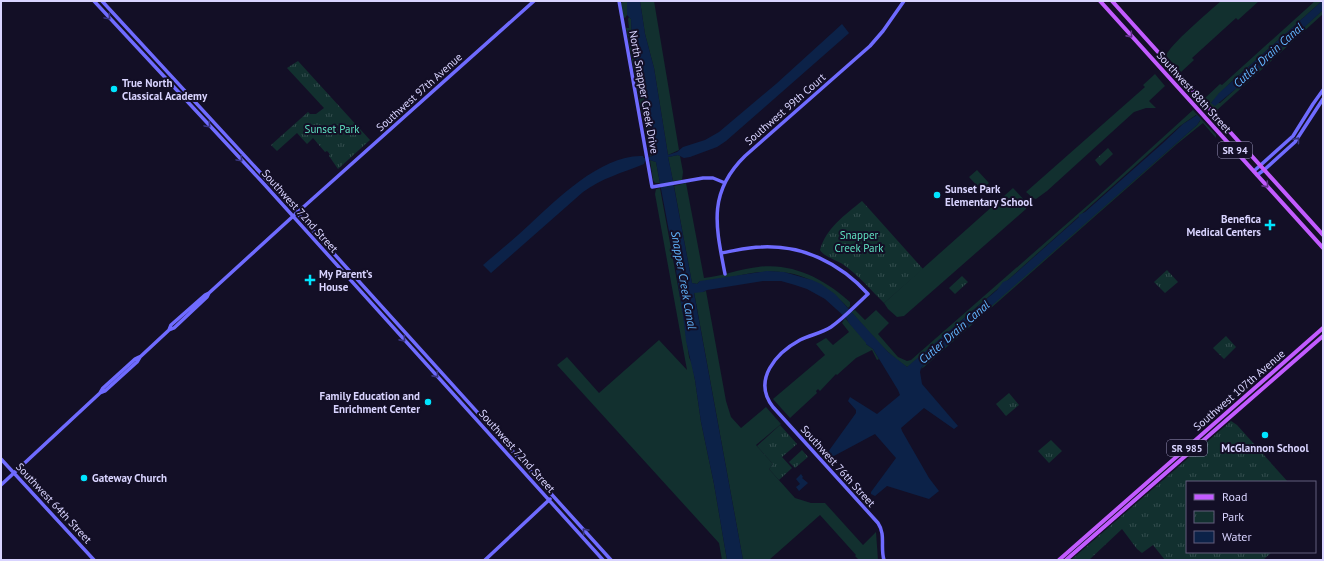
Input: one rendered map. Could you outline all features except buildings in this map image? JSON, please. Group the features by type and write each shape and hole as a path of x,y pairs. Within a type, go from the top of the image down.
{"main road":[{"name":"Southwest 88th Street","path":"1100,1 1323,248"},
{"name":"Southwest 88th Street","path":"1112,1 1323,235"},
{"path":"1299,221 1311,221"},
{"name":"Southwest 107th Avenue","path":"1066,560 1323,328"},
{"name":"Southwest 107th Avenue","path":"1059,560 1103,525 1323,336"}],"street":[{"name":"Southwest 72nd Street","path":"94,1 346,275 603,560"},
{"name":"Southwest 97th Avenue","path":"1,485 100,393 103,388 169,330 171,325 204,295 209,293 292,216 534,1"},
{"name":"North Snapper Creek Drive","path":"619,1 652,187 707,178 713,178 724,183"},
{"name":"Southwest 99th Court","path":"724,183 745,156 870,46 883,31 904,1"},
{"name":"Southwest 72nd Street","path":"103,2 297,212 455,389 611,560"},
{"path":"99,6 103,2"},
{"path":"145,56 149,52"},
{"path":"150,62 154,58"},
{"path":"1256,173 1261,166 1293,136 1312,104 1323,90"},
{"path":"1256,173 1264,170 1295,142 1323,99"},
{"path":"724,183 717,214 718,235 725,274"},
{"name":"Southwest 76th Street","path":"721,253 767,247 803,251 838,267 857,282 868,294 852,309 825,330 796,342 776,359 767,372 765,388 767,397 772,405 878,523 883,534 882,551 884,560"},
{"path":"346,275 350,271"},
{"path":"421,358 425,354"},
{"path":"452,392 455,389"},
{"path":"472,415 477,412"},
{"name":"Southwest 64th Street","path":"1,459 94,560"},
{"path":"485,560 553,496"}],"green space":[{"path":"623,1 627,1 627,15 625,18 623,17 620,2 622,3"},
{"path":"640,1 654,1 679,150 668,155 654,68 645,34"},
{"path":"1221,1 1259,1 1238,20 1236,18 1192,58 1194,60 1181,72 1166,56 1174,44"},
{"path":"1315,1 1322,1 1229,84 1211,103 1220,103 1323,10 1323,14 1216,111 1205,98 1220,84 1222,85"},
{"path":"629,17 631,19 638,85 647,106 646,113 648,114 654,154 650,157 626,28 629,28"},
{"name":"Sunset Park","path":"298,61 370,140 338,169 329,156 330,154 327,151 325,152 313,138 307,144 297,133 277,151 271,145 308,112 310,114 316,114 324,108 287,68"},
{"path":"1155,74 1165,86 1149,101 1156,108 1146,108 1134,112 1047,191 1036,199 1026,192 1145,87 1143,85"},
{"path":"1193,110 1216,135 1216,138 1203,123 1177,144 921,369 945,346 1197,125 1200,121 1199,118 1196,115 1180,126 1008,280 909,366 907,367 892,355 851,312 855,310 865,320 876,310 889,323 878,334 898,357 907,361 911,360 1095,199"},
{"path":"1108,148 1113,154 1100,166 1095,160"},
{"path":"680,156 683,172 682,180 673,181 668,157"},
{"path":"650,160 656,162 660,183 655,183 653,180"},
{"path":"977,170 989,183 981,190 969,177"},
{"path":"686,183 704,278 758,267 784,267 808,274 820,280 841,294 850,302 850,306 848,308 839,299 820,285 788,273 757,272 700,281 697,284 692,283 674,186"},
{"path":"660,188 683,314 689,357 695,380 701,422 714,484 727,560 722,560 719,543 557,365 567,357 599,393 659,340 687,370 655,194 656,189"},
{"path":"1013,188 1027,203 1026,209 904,316 897,317 888,309 884,303"},
{"name":"Snapper Creek Park","path":"862,201 923,269 884,303 860,278 841,263 824,255 820,250 827,235 837,222"},
{"path":"1167,270 1178,282 1165,293 1154,282"},
{"path":"962,276 968,282 955,294 949,288"},
{"path":"706,291 726,401 731,417 741,428 766,407 781,424 756,445 773,464 769,469 795,498 811,503 825,503 863,545 876,532 878,560 859,560 820,515 769,560 743,560 694,292"},
{"path":"845,318 867,343 866,344 873,349 879,359 877,360 872,350 856,358 837,375 836,374 820,391 818,389 816,391 817,393 790,418 773,399 825,355 816,344 826,338 833,345 849,332 842,323"},
{"path":"1226,336 1236,347 1224,359 1213,348"},
{"path":"1009,393 1019,405 1006,416 996,404"},
{"path":"1231,421 1237,425 1287,481 1186,481 1186,553 1271,553 1263,560 1165,560 1153,545 1142,553 1137,549 1122,529 1089,560 1071,560"},
{"path":"780,425 797,444 782,457 792,468 779,480 769,469 773,464 757,446"},
{"path":"1051,440 1062,451 1049,463 1038,451"},
{"path":"802,450 808,457 795,468 789,462"}],"water":[{"path":"627,1 640,1 645,34 654,68 668,155 677,152 683,147 705,140 719,132 776,84 842,24 849,33 726,141 717,147 690,157 684,158 678,155 668,157 692,283 697,284 700,281 767,271 784,272 812,280 821,284 835,294 888,352 907,367 997,290 1003,282 1008,280 1079,217 1079,215 1085,212 1183,124 1197,115 1201,119 1197,125 921,368 920,372 922,384 958,426 954,429 924,408 901,428 929,478 939,491 929,499 887,486 875,496 871,494 896,458 875,434 830,457 828,452 856,413 856,410 848,401 850,397 877,414 900,395 873,349 866,344 846,318 825,299 807,289 781,281 763,281 694,293 743,560 727,560 714,484 701,422 695,380 686,341 675,263 656,162 650,160 645,161 644,164 612,176 590,187 491,273 483,265 567,191 596,170 627,157 643,156 644,158 654,155 648,114 646,113 647,106 638,82 631,19 627,15"},
{"name":"Cutler Drain Canal","path":"1322,1 1323,10 1250,77 1215,106 1211,103 1219,93"},
{"path":"801,474 803,477 802,478 808,483 799,491 796,487 800,484 796,479"}],"place":[{"name":"True North Classical Academy","path":"114,89"},
{"name":"Sunset Park Elementary School","path":"937,195"},
{"name":"Benefica Medical Centers","path":"1270,225"},
{"name":"My Parent’s House","path":"310,280"},
{"name":"Family Education and Enrichment Center","path":"428,402"},
{"name":"McGlannon School","path":"1265,435"},
{"name":"Gateway Church","path":"84,478"}],"water label":[{"name":"Snapper Creek Canal","path":"684,280"}]}
